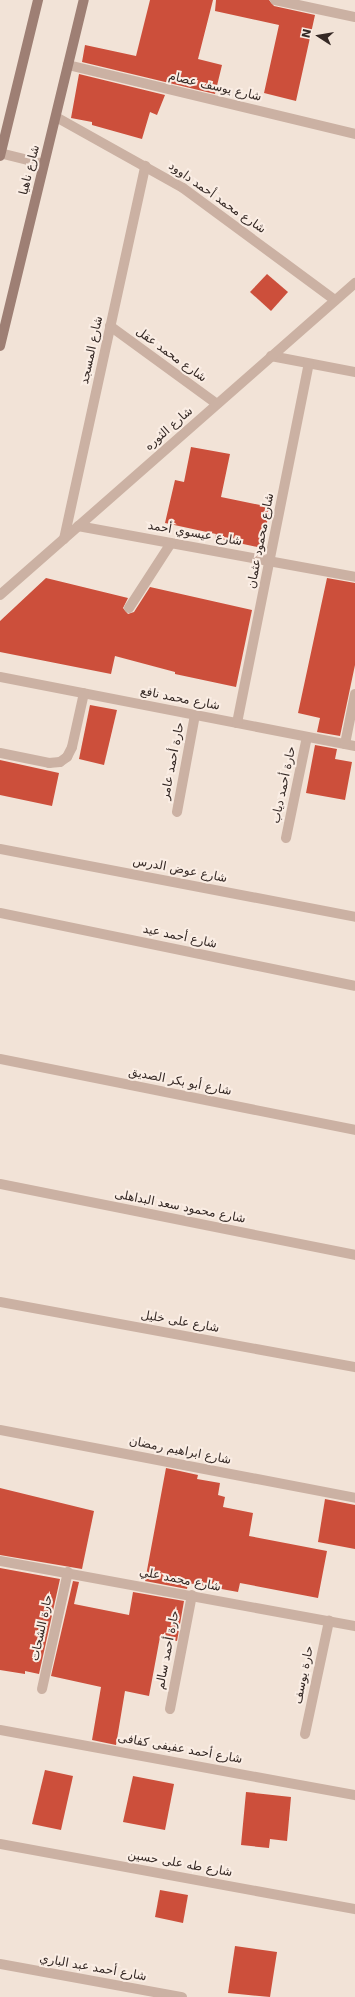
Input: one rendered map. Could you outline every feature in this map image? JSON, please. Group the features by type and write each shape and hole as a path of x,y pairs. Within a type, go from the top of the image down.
{"main road":[{"path":"0,154 38,0"},
{"name":"شارع ناهيا","path":"0,346 84,0"}],"street":[{"path":"275,0 355,17"},
{"name":"شارع يوسف عصام","path":"68,65 355,134"},
{"name":"شارع محمد أحمد داوود","path":"56,117 184,188 335,300"},
{"path":"0,154 44,164"},
{"name":"شارع المسجد","path":"64,539 145,166"},
{"name":"شارع الثوره","path":"0,595 355,283"},
{"name":"شارع محمد عقل","path":"110,326 217,404"},
{"path":"271,356 355,372"},
{"name":"شارع محمود عثمان","path":"237,723 309,364"},
{"name":"شارع عيسوي أحمد","path":"78,526 355,577"},
{"path":"129,608 171,543"},
{"name":"شارع محمد نافع","path":"0,677 355,746"},
{"path":"0,753 49,763 60,762 67,757 72,747 84,693"},
{"path":"345,744 355,694"},
{"name":"حارة أحمد عامر","path":"176,812 195,715"},
{"name":"حارة أحمد دياب","path":"286,838 307,737"},
{"name":"شارع عوض الدرس","path":"0,849 355,917"},
{"name":"شارع أحمد عيد","path":"0,913 355,986"},
{"name":"شارع أبو بكر الصديق","path":"0,1059 355,1130"},
{"name":"شارع محمود سعد البداهلى","path":"0,1184 355,1255"},
{"name":"شارع على خليل","path":"0,1302 355,1367"},
{"name":"شارع ابراهيم رمضان","path":"0,1430 355,1498"},
{"name":"شارع محمد علي","path":"0,1561 68,1572 355,1626"},
{"name":"حارة الشحات","path":"42,1689 68,1572"},
{"name":"حارة أحمد سالم","path":"170,1709 192,1595"},
{"name":"حارة يوسف","path":"305,1734 329,1621"},
{"name":"شارع أحمد عفيفى كفافى","path":"0,1730 355,1794"},
{"name":"شارع طه على حسين","path":"0,1844 355,1909"},
{"name":"شارع أحمد عبد الباري","path":"0,1964 182,1997"}],"building":[{"path":"150,0 213,0 198,59 222,65 215,94 82,62 85,45 136,56"},
{"path":"216,0 269,0 274,6 315,15 296,101 264,93 279,25 215,11"},
{"path":"79,74 165,95 157,115 150,112 142,139 92,125 92,122 71,118"},
{"path":"267,274 288,292 271,311 250,292"},
{"path":"191,447 230,454 221,497 270,507 262,548 215,538 216,534 165,523 175,480 184,482"},
{"path":"46,578 128,598 123,608 128,614 134,612 150,587 252,610 236,687 175,674 175,672 115,656 111,674 0,652 0,621"},
{"path":"327,578 355,583 355,665 340,736 317,732 320,718 298,713"},
{"path":"90,705 117,710 104,765 79,759"},
{"path":"315,745 337,749 335,759 352,762 345,800 306,793"},
{"path":"0,760 59,773 52,806 0,795"},
{"path":"166,1468 198,1475 197,1479 220,1483 218,1495 225,1497 223,1507 253,1513 249,1536 327,1551 318,1598 240,1583 238,1592 188,1583 187,1589 145,1581"},
{"path":"0,1488 94,1511 82,1569 0,1555"},
{"path":"325,1499 355,1505 355,1549 318,1542"},
{"path":"0,1568 60,1579 39,1674 25,1671 25,1674 0,1670"},
{"path":"73,1581 79,1582 74,1604 129,1615 133,1592 184,1601 177,1641 160,1637 149,1696 125,1691 116,1745 92,1740 101,1687 51,1676"},
{"path":"45,1770 73,1776 61,1830 32,1824"},
{"path":"133,1776 174,1784 165,1830 123,1822"},
{"path":"246,1792 291,1797 287,1841 270,1839 269,1848 241,1845"},
{"path":"160,1890 188,1895 183,1923 155,1917"},
{"path":"235,1946 277,1952 270,1997 228,1993"}]}
